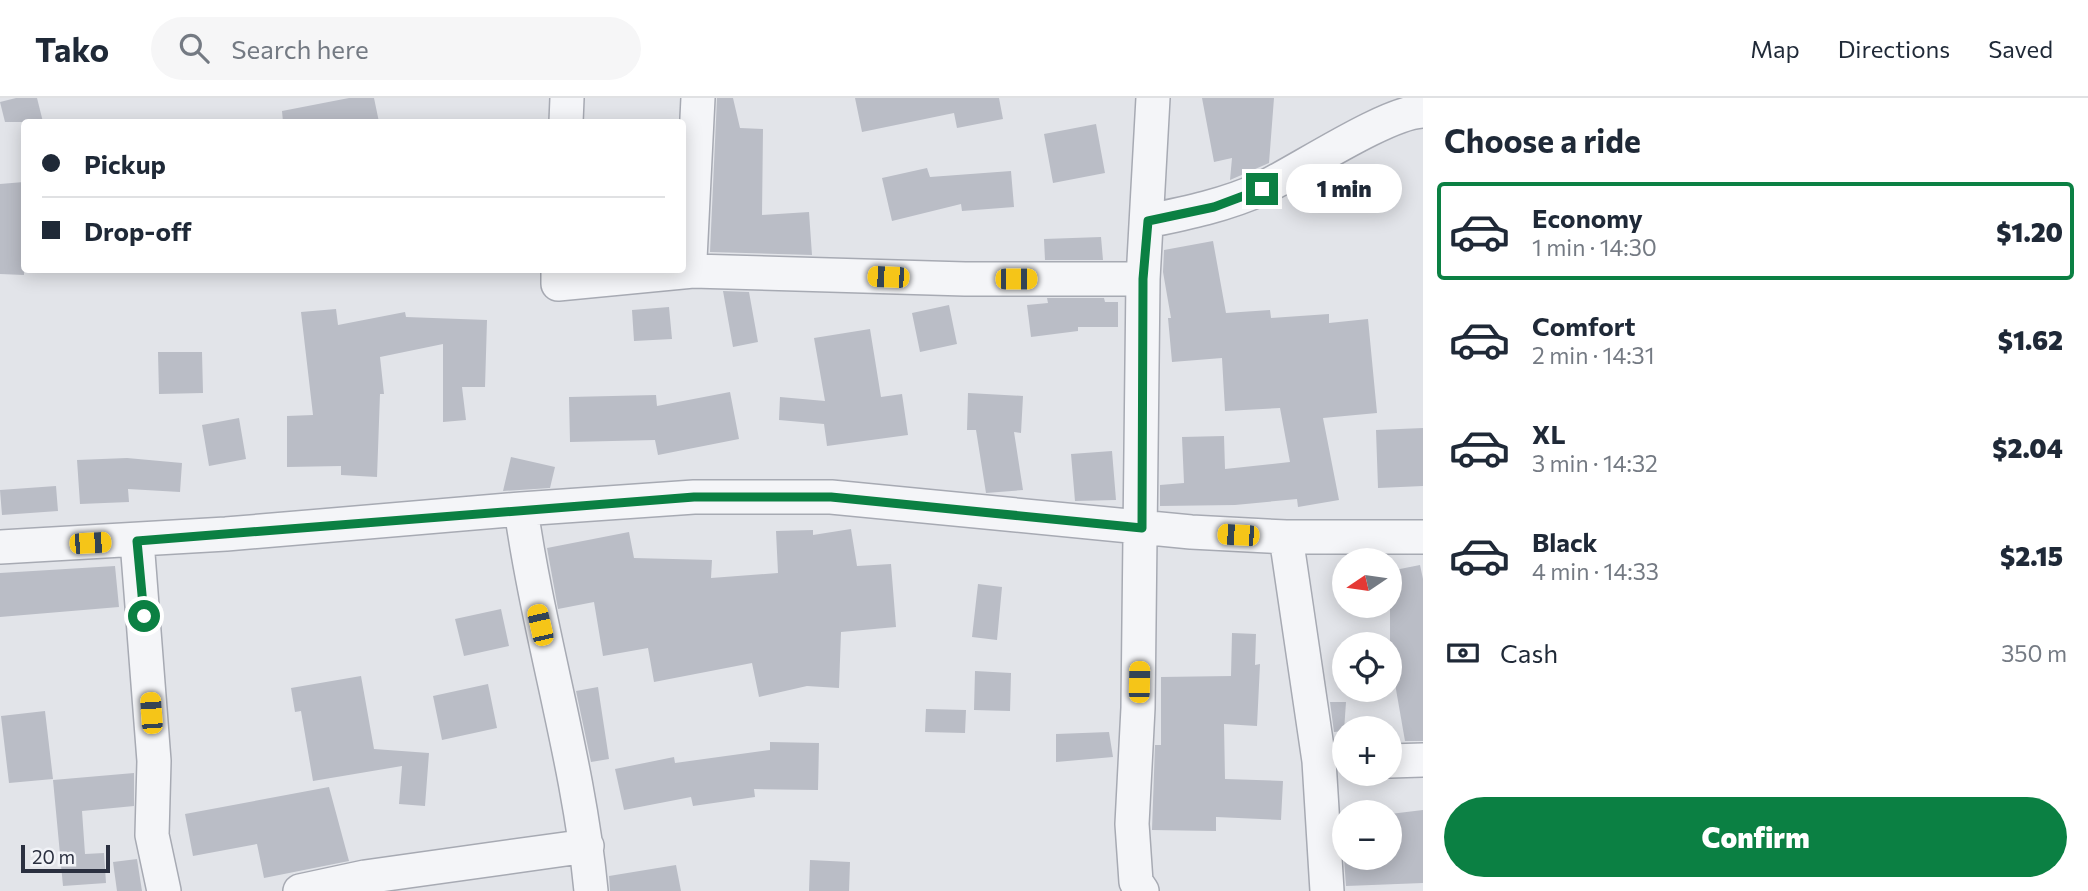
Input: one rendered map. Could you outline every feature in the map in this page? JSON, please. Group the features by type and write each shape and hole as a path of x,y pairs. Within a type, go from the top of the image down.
{"street":[{"path":"566,119 567,98"},
{"path":"693,271 690,259 698,98"},
{"path":"1142,891 1136,882 1132,824 1142,528 1143,279 1153,98"},
{"path":"1148,221 1214,207 1262,189 1393,120 1423,111"},
{"path":"686,272 965,279 1143,279"},
{"path":"558,273 558,284 672,273"},
{"path":"0,547 137,541 694,497 831,497 1142,528 1286,537 1423,537"},
{"path":"521,509 535,601 587,846 591,891"},
{"path":"1286,537 1331,762 1327,891"},
{"path":"137,541 155,761 152,835 164,891"},
{"path":"1402,761 1423,760"},
{"path":"300,891 365,877 587,846"}],"building":[{"path":"16,98 37,98 42,119 5,122 0,102"},
{"path":"349,98 374,98 378,119 283,119 282,111"},
{"path":"717,98 733,98 740,128 763,129 762,215 809,212 812,255 710,252"},
{"path":"855,98 999,98 1003,119 957,128 954,113 862,132"},
{"path":"1202,98 1274,98 1269,163 1230,180 1232,158 1214,162"},
{"path":"1096,124 1105,173 1053,183 1044,134"},
{"path":"927,168 930,177 1011,171 1014,207 962,211 961,204 892,221 882,178"},
{"path":"21,182 21,273 24,275 0,274 0,184"},
{"path":"1101,237 1103,260 1045,260 1044,239"},
{"path":"1213,241 1226,313 1270,310 1271,318 1329,314 1329,323 1368,319 1377,413 1323,418 1339,500 1298,507 1297,499 1235,505 1160,506 1160,485 1184,483 1182,437 1224,436 1225,469 1290,462 1280,408 1225,411 1222,358 1172,362 1168,318 1171,318 1163,272 1164,250"},
{"path":"723,291 749,292 758,342 733,347"},
{"path":"1047,298 1104,298 1105,302 1118,302 1118,327 1078,327 1078,331 1031,337 1027,305 1048,303"},
{"path":"949,305 957,344 920,352 912,313"},
{"path":"669,307 672,339 634,341 632,310"},
{"path":"336,309 338,325 405,312 406,317 487,320 485,387 462,387 466,420 443,422 443,344 380,357 384,394 380,394 377,477 341,475 341,466 287,467 287,416 313,415 301,312"},
{"path":"870,329 881,397 902,394 908,435 827,446 824,424 779,420 780,397 825,401 814,338"},
{"path":"158,352 202,352 203,393 159,394"},
{"path":"730,392 739,439 658,455 655,440 570,442 569,397 656,395 657,406"},
{"path":"968,393 1023,396 1021,433 1014,432 1023,490 986,493 976,430 967,430"},
{"path":"239,418 246,459 209,466 202,425"},
{"path":"1423,428 1423,486 1378,488 1376,430"},
{"path":"1112,451 1116,500 1075,501 1071,454"},
{"path":"511,457 555,467 550,488 503,491"},
{"path":"127,458 182,463 180,492 128,489 129,502 80,504 77,460"},
{"path":"56,486 58,511 2,515 0,490"},
{"path":"851,529 857,566 891,564 896,627 841,632 839,688 807,686 759,697 752,663 654,682 648,648 603,656 594,602 558,609 547,548 629,532 634,558 712,560 711,578 778,573 776,531 813,530 813,535"},
{"path":"1420,565 1423,579 1423,741 1405,741 1398,702 1402,702 1402,632 1390,632 1390,618 1402,618 1402,569"},
{"path":"115,566 119,607 0,617 0,573"},
{"path":"978,584 1002,587 997,640 972,637"},
{"path":"501,609 509,646 464,656 455,619"},
{"path":"1232,633 1256,634 1255,665 1260,664 1257,726 1224,724 1225,779 1283,781 1281,820 1216,817 1216,831 1152,830 1155,745 1161,745 1161,677 1231,676"},
{"path":"975,671 1011,673 1010,711 974,710"},
{"path":"361,676 374,749 429,753 425,806 399,804 402,766 313,781 301,711 295,712 291,688"},
{"path":"488,684 497,728 442,740 433,696"},
{"path":"598,687 609,759 591,762 576,691"},
{"path":"1330,702 1346,702 1345,716 1332,717"},
{"path":"926,709 966,710 965,733 925,732"},
{"path":"45,711 53,779 9,783 1,716"},
{"path":"1109,732 1113,757 1056,762 1056,734"},
{"path":"770,742 819,743 818,790 754,789 755,797 693,806 691,797 624,810 615,769 674,757 675,763 770,750"},
{"path":"134,773 134,806 82,811 85,854 104,853 106,883 63,886 53,780"},
{"path":"329,787 349,861 264,878 257,844 193,856 185,814"},
{"path":"1423,810 1423,883 1346,886 1345,870 1402,870 1402,813"},
{"path":"137,859 142,891 117,891 113,862"},
{"path":"810,860 850,862 849,891 809,891"},
{"path":"676,865 681,891 610,891 609,876"}],"route":[{"path":"144,616 137,541 694,497 831,497 1142,528 1143,279 1148,221 1214,207 1262,189"}]}
